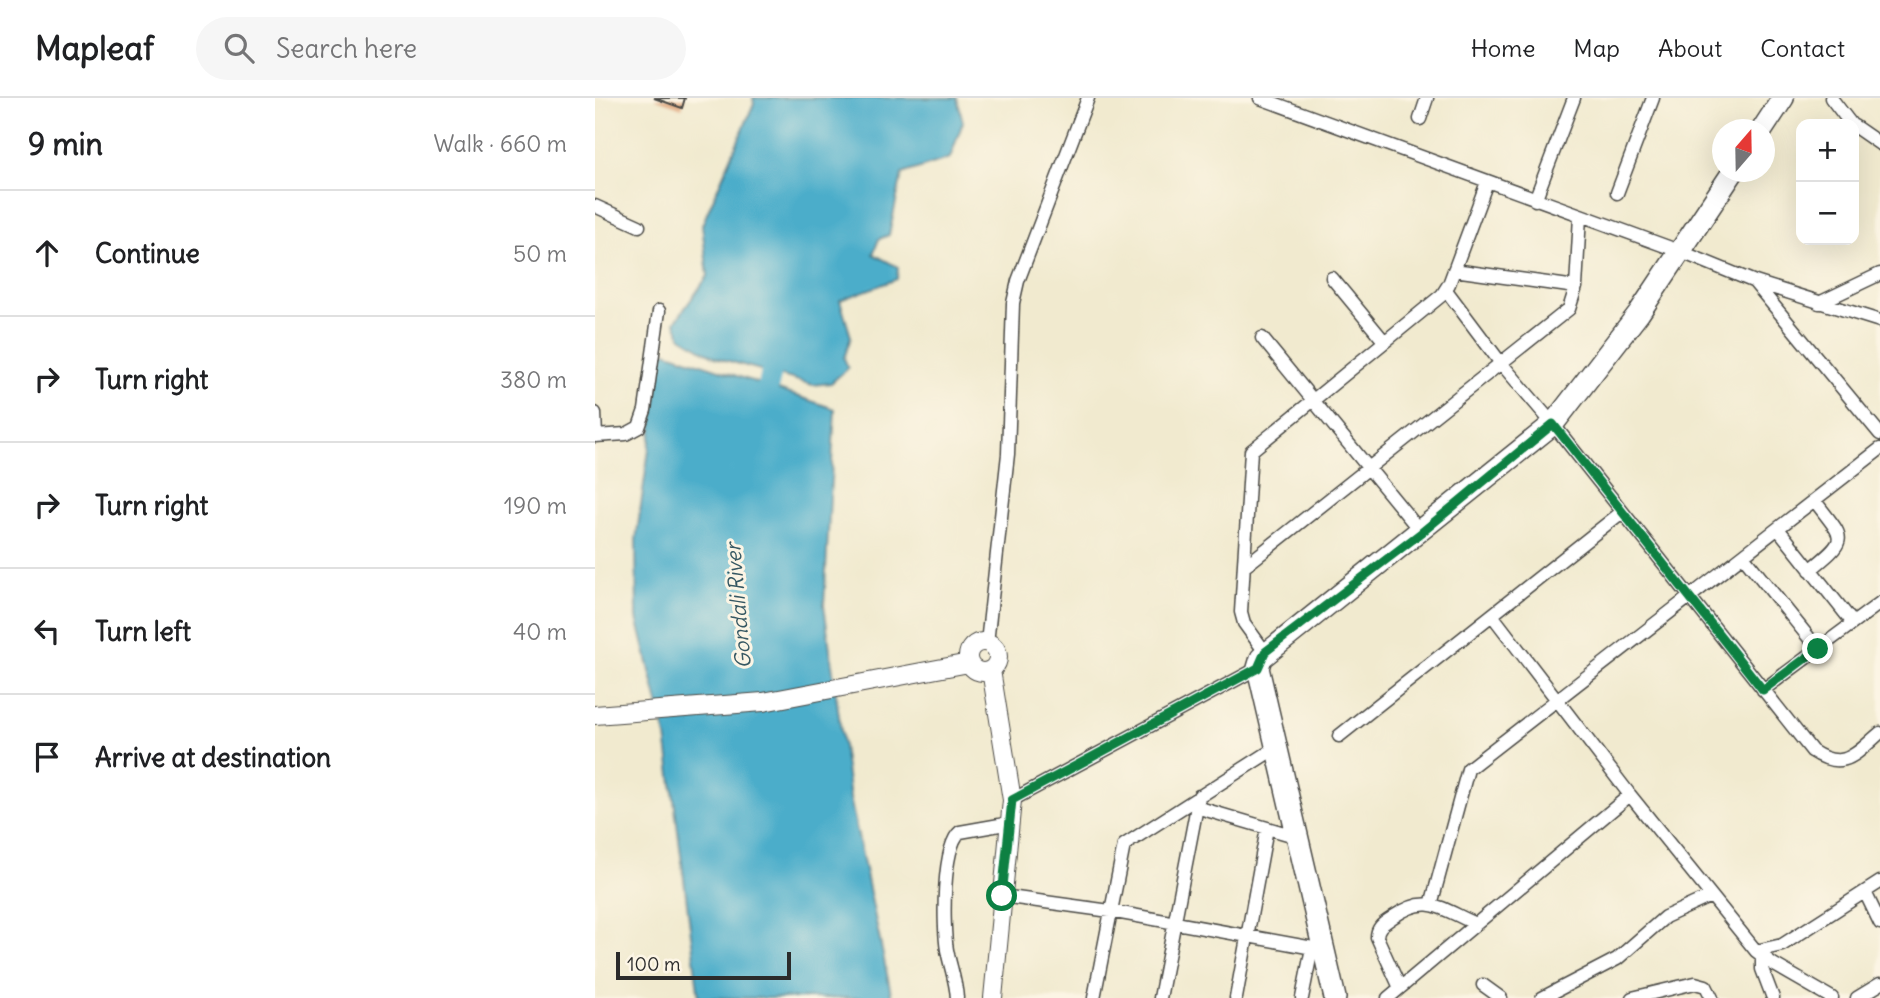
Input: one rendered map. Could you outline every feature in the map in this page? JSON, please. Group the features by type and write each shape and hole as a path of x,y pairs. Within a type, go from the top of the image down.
{"main road":[{"path":"1767,119 1775,100"},
{"path":"1335,998 1318,949 1262,660 1553,424 1639,313 1726,182"},
{"path":"969,663 971,649 978,643 987,643 995,648 998,657 991,670 1012,800 993,998"},
{"path":"969,663 976,670 991,670"},
{"path":"595,715 763,702 969,663"}],"street":[{"path":"987,643 1010,435 1013,303 1018,281 1088,98"},
{"path":"1260,98 1679,251 1755,282 1880,321"},
{"path":"1420,119 1427,98"},
{"path":"1535,200 1574,98"},
{"path":"1617,193 1653,98"},
{"path":"1831,98 1847,119"},
{"path":"1859,130 1880,144"},
{"path":"1012,800 1262,660 1241,612 1251,451 1446,290 1487,183"},
{"path":"595,206 639,226"},
{"path":"1244,567 1569,309 1576,287 1580,216"},
{"path":"1454,270 1576,287"},
{"path":"1819,303 1880,274"},
{"path":"1332,278 1384,341"},
{"path":"1755,282 1880,434"},
{"path":"1446,290 1500,362 1553,424 1812,751 1826,760 1838,762 1851,757 1880,733"},
{"path":"595,413 596,436 627,434 639,427 645,410 659,311"},
{"path":"1262,338 1421,533"},
{"path":"1431,905 1468,769 1559,701 1880,449"},
{"path":"1810,570 1837,549 1841,542 1840,534 1815,501"},
{"path":"1339,736 1622,512"},
{"path":"1779,530 1853,623"},
{"path":"1744,556 1818,649"},
{"path":"1763,690 1880,603"},
{"path":"1492,615 1630,795 1759,953 1832,998"},
{"path":"1094,998 1124,845 1198,802 1277,747"},
{"path":"1388,998 1474,923 1630,795"},
{"path":"1198,802 1298,837"},
{"path":"1160,998 1198,802"},
{"path":"957,998 946,946 945,894 952,842 960,832 1011,823"},
{"path":"1236,998 1267,828"},
{"path":"1759,953 1782,945 1880,882"},
{"path":"1864,892 1880,923"},
{"path":"1002,896 1110,911 1318,949 1302,998"},
{"path":"1542,998 1625,954 1665,917 1711,896"},
{"path":"1400,988 1377,931 1411,905 1431,905 1474,923"},
{"path":"1759,953 1773,998"},
{"path":"1632,998 1654,995 1695,983 1706,986 1712,998"},
{"path":"1862,997 1880,984"},
{"path":"1483,985 1501,998"}],"water":[{"path":"753,98 957,98 963,122 950,158 902,174 889,235 879,239 873,254 898,267 897,279 840,300 851,337 844,358 848,368 831,383 813,385 715,357 681,337 675,322 708,276 702,225 754,104"},
{"path":"663,351 835,409 824,605 850,798 892,998 699,998 666,736 637,618 636,540"}],"building":[{"path":"654,98 685,98 682,108"}],"waterway":[{"name":"Gondali River","path":"762,412 778,345"}],"route":[{"path":"1002,896 1012,800 1258,668 1265,652 1421,533 1553,424 1763,690 1818,649"}]}
